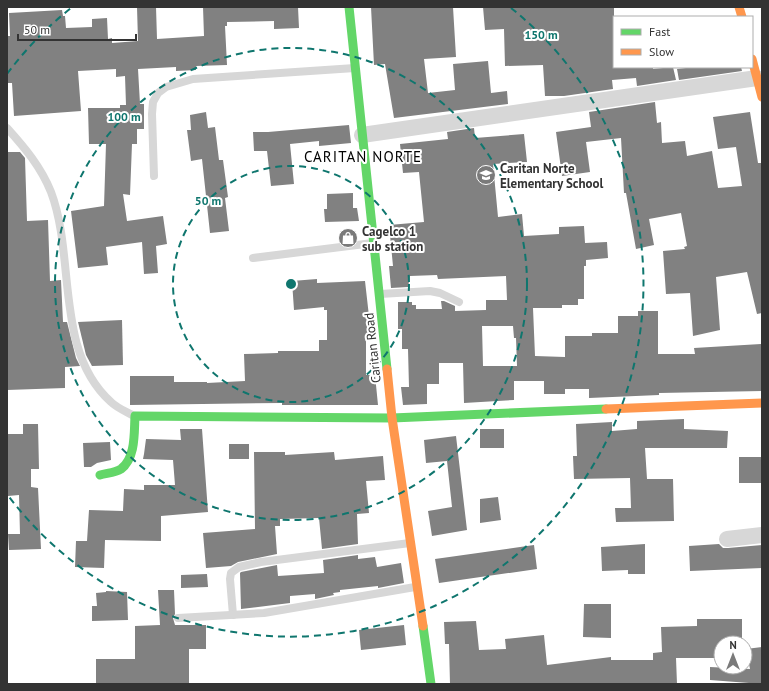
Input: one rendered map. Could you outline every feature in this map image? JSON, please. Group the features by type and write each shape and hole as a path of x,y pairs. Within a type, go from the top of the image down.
{"street":[{"name":"Caritan Road","path":"349,7 392,418 431,684"},
{"path":"753,63 762,98"},
{"path":"362,135 757,78"},
{"path":"100,475 115,472 124,466 130,455 135,416 392,418 762,403"},
{"path":"727,538 762,535"}],"lane":[{"path":"154,176 153,102 158,93 166,87 193,79 355,68"},
{"path":"7,128 28,150 42,171 52,193 58,216 74,332 82,362 96,385 112,403 135,416"},
{"path":"253,258 373,243"},
{"path":"379,294 430,291 440,293 459,302"},
{"path":"233,615 230,579 231,573 239,567 261,562 411,543"},
{"path":"178,618 264,613 417,587"}],"building":[{"path":"137,7 156,7 157,39 204,36 203,7 298,7 299,28 274,29 274,21 227,22 227,26 225,26 227,65 196,66 196,70 176,71 176,67 138,69 140,104 144,104 144,129 137,129 137,144 132,144 130,195 123,194 127,221 163,216 167,244 156,246 158,273 144,274 142,242 106,247 108,265 78,268 71,211 104,206 106,144 89,144 88,108 120,108 120,105 126,105 125,76 116,77 116,69 78,71 81,111 14,116 12,83 7,83 7,36 10,36 9,13 62,10 63,16 65,16 66,28 92,27 92,19 107,18 108,39 112,38 112,43 138,41"},
{"path":"371,7 453,7 456,57 424,59 428,93 455,90 453,64 488,61 491,93 507,91 508,104 394,118 385,64 374,65"},
{"path":"483,7 614,7 613,68 673,68 676,80 637,86 636,78 612,80 613,89 564,96 545,96 543,65 505,66 504,29 485,30"},
{"path":"741,68 742,71 679,80 677,69"},
{"path":"655,102 657,123 661,122 662,143 685,141 687,156 712,151 718,188 742,186 736,147 718,149 713,117 750,112 758,163 761,163 762,313 757,314 747,272 716,277 720,330 693,336 690,293 666,294 663,251 685,249 684,247 687,246 681,213 649,219 654,245 636,249 626,193 624,193 621,138 586,142 590,172 562,176 556,132 591,127 589,112"},
{"path":"206,112 208,128 215,127 219,160 223,160 228,197 225,198 229,231 210,233 202,159 191,161 187,130 191,130 190,115"},
{"path":"349,125 351,143 319,146 319,141 290,144 294,184 271,186 267,151 254,151 253,132"},
{"path":"474,128 475,138 524,134 527,162 493,164 498,217 522,214 524,236 559,234 559,227 584,226 585,243 607,242 608,258 586,260 586,266 584,266 584,299 578,299 578,305 562,305 562,308 533,308 535,356 565,357 565,336 592,336 592,333 618,333 618,316 638,316 638,311 658,311 658,354 695,354 694,348 761,344 762,391 659,393 659,395 589,398 589,389 565,389 565,394 544,394 544,381 514,381 514,400 464,403 463,363 439,363 439,384 427,384 427,404 403,405 401,387 409,387 408,349 402,349 402,329 398,329 398,302 412,302 412,305 416,305 416,309 442,309 441,301 444,301 455,306 455,311 486,310 486,300 507,300 506,276 438,279 437,275 410,276 408,287 391,288 389,266 393,266 389,225 424,222 419,172 403,173 400,144 448,139 447,132","holes":["482,326 513,326 514,338 516,338 517,366 483,366"]},
{"path":"7,152 20,152 25,158 27,221 48,220 50,281 61,280 63,322 67,322 76,358 80,366 65,367 65,388 7,390"},
{"path":"353,193 353,208 357,208 359,221 325,222 324,209 327,209 327,194"},
{"path":"317,279 317,283 365,281 371,334 366,334 366,375 375,375 378,405 282,405 282,403 130,405 130,376 174,376 174,382 207,383 245,381 244,354 278,353 278,351 319,351 319,340 327,340 327,310 324,310 324,307 294,310 292,281"},
{"path":"122,320 123,365 92,366 86,355 78,322"},
{"path":"684,419 684,429 728,431 727,448 645,448 647,479 673,479 674,521 616,522 615,508 631,508 630,478 574,479 573,456 577,456 576,424 612,422 612,431 637,429 637,421"},
{"path":"23,424 38,424 39,469 31,469 31,487 38,488 41,549 9,550 8,534 20,534 19,495 8,496 7,434 23,434"},
{"path":"180,429 202,429 208,512 161,516 161,541 105,540 104,568 75,567 76,541 87,541 89,510 123,511 124,489 144,490 144,485 175,485 173,460 143,459 146,439 181,440"},
{"path":"480,429 504,429 504,448 480,448"},
{"path":"456,436 467,530 432,536 428,511 452,507 447,461 426,463 424,440"},
{"path":"110,442 111,460 97,463 91,467 84,467 83,443"},
{"path":"229,444 249,444 249,459 229,459"},
{"path":"254,452 285,452 285,455 334,452 335,460 383,456 385,480 366,481 369,513 357,514 358,544 322,549 319,518 280,519 280,526 275,526 277,554 238,562 231,566 206,568 203,533 255,529"},
{"path":"739,457 762,457 762,483 739,483"},
{"path":"498,497 501,520 480,523 480,499"},
{"path":"645,544 645,574 628,574 628,570 602,571 601,547"},
{"path":"719,544 723,548 762,545 762,568 690,571 689,546"},
{"path":"534,545 537,569 439,583 435,559"},
{"path":"358,555 358,559 375,557 377,567 401,563 404,583 378,588 378,586 340,590 340,592 333,593 334,595 315,599 315,594 290,596 290,603 241,609 241,572 277,565 278,576 324,573 323,560"},
{"path":"207,574 208,587 181,588 181,575"},
{"path":"158,590 174,590 175,614 173,618 175,625 206,625 206,649 189,649 189,684 96,684 96,659 135,659 135,626 160,625"},
{"path":"106,591 127,592 128,620 92,621 92,606 97,606 96,593"},
{"path":"584,604 611,604 611,638 583,637"},
{"path":"697,619 742,619 742,635 713,635 713,658 676,658 677,684 450,684 449,644 445,644 444,622 476,621 479,650 506,649 505,639 544,635 547,665 611,657 611,660 653,660 653,653 662,652 661,627 697,626"},
{"path":"404,625 406,645 361,650 359,630"},
{"path":"762,647 762,684 710,680 710,667 713,667 713,675 753,675 753,648"}],"traffic: fast":[{"path":"349,7 387,369"},
{"path":"100,475 119,470 126,464 132,452 135,416 392,418 606,409"},
{"path":"423,626 431,684"}],"traffic: slow":[{"path":"739,7 742,16"},
{"path":"753,63 762,97"},
{"path":"387,369 392,418 423,626"},
{"path":"606,409 762,403"}],"place":[{"name":"Caritan Norte Elementary School","path":"486,175"},
{"name":"Cagelco 1 sub station","path":"348,238"}],"district":[{"name":"CARITAN NORTE","path":"363,157"}]}
